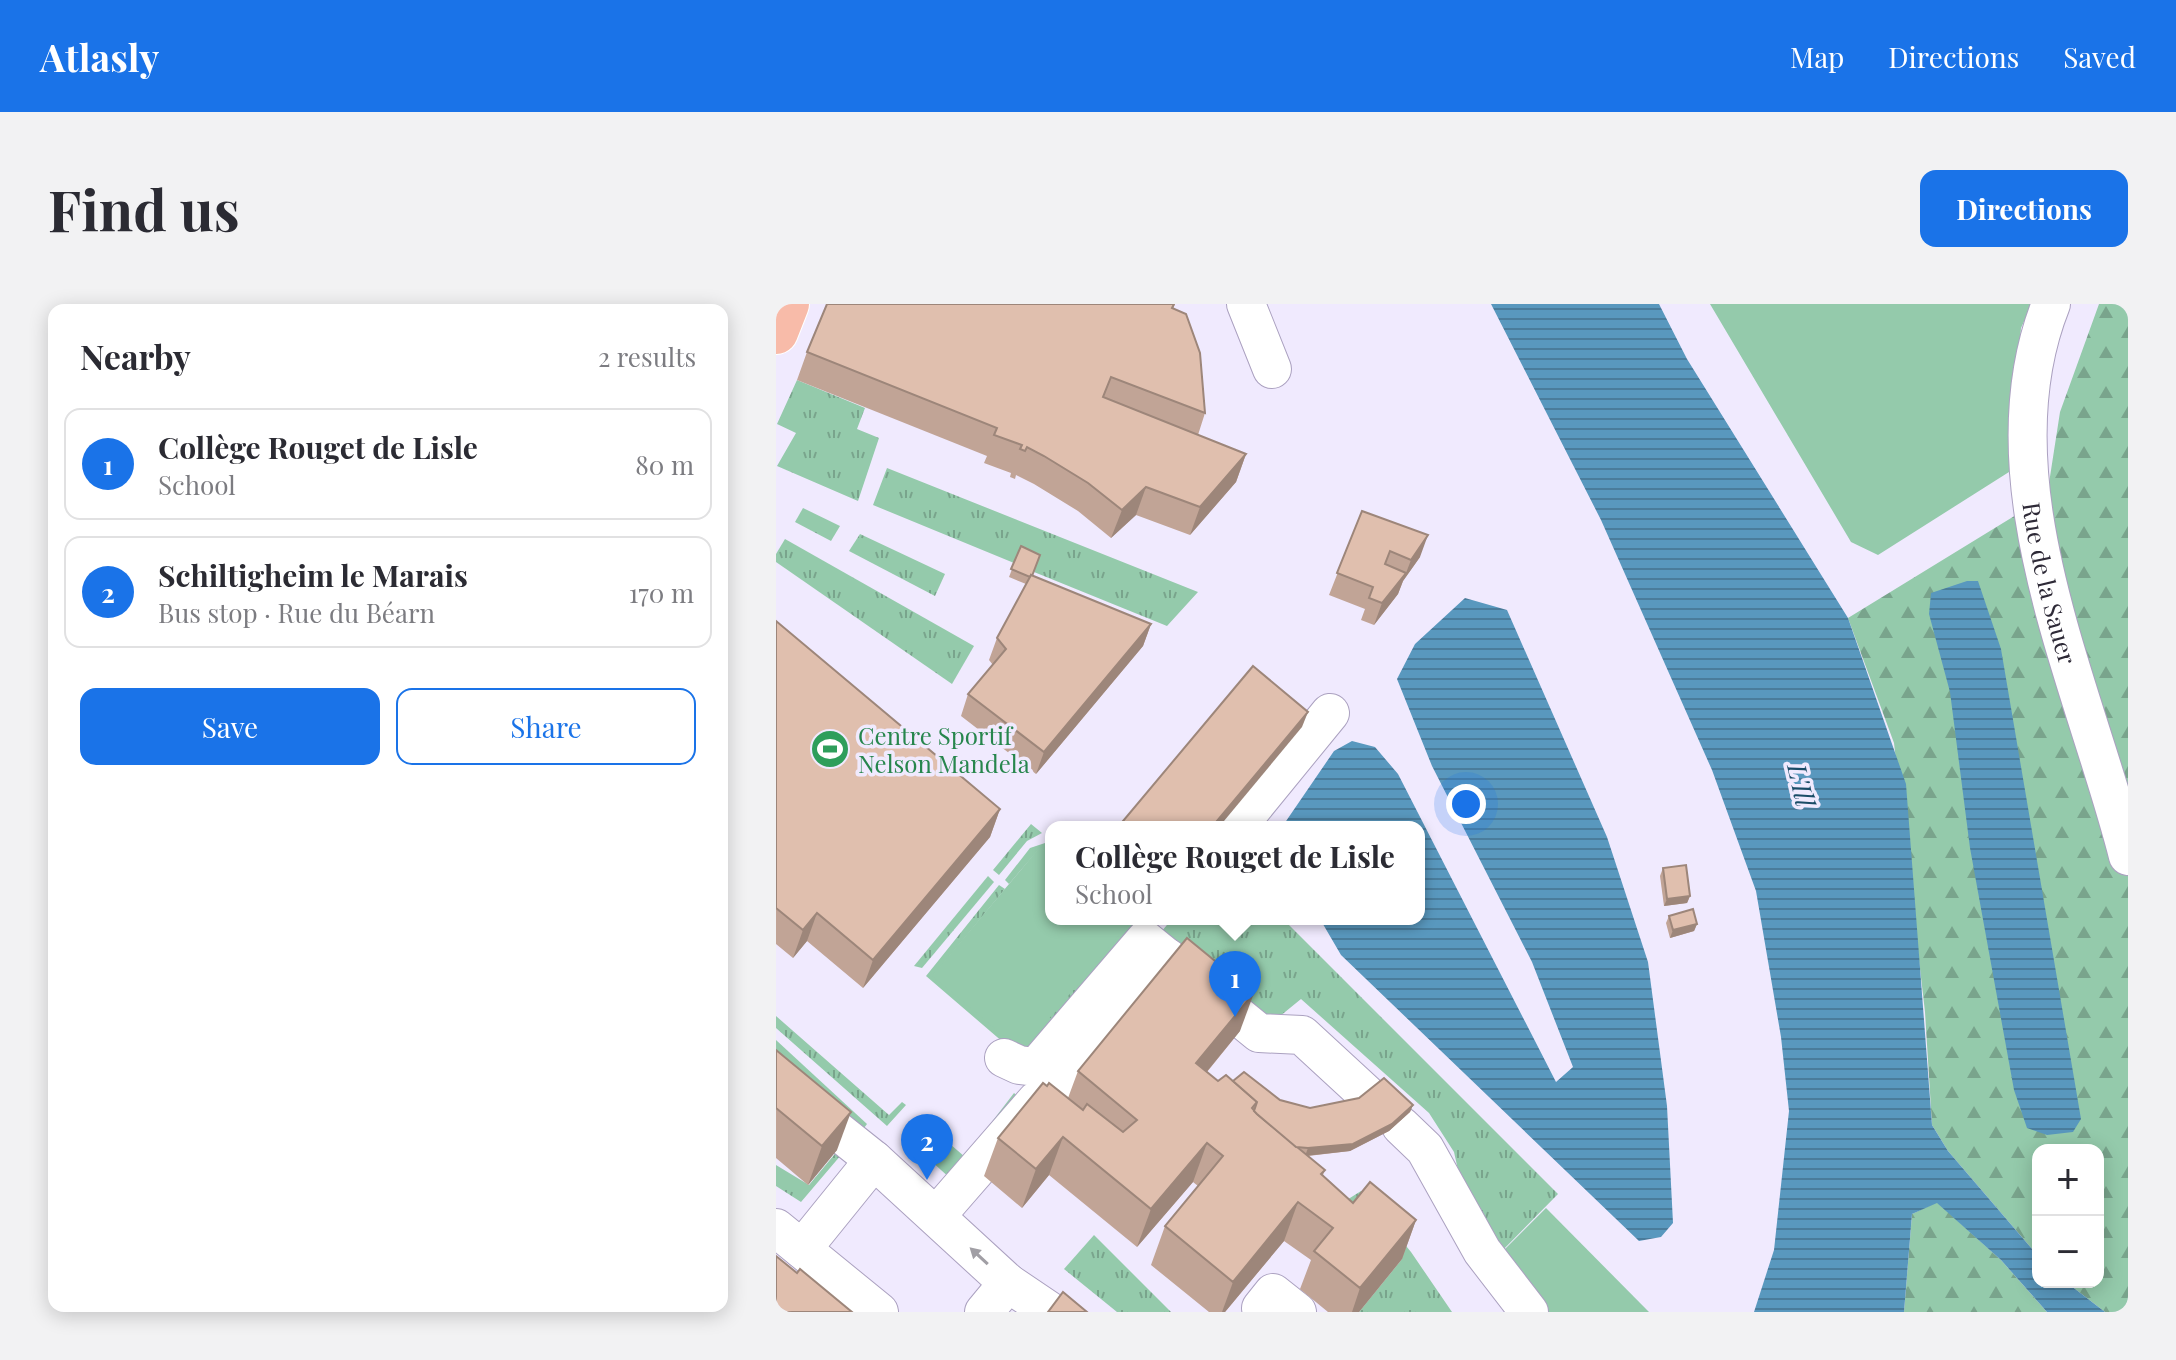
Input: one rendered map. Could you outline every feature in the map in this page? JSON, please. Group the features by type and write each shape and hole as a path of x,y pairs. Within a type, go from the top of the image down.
{"main road":[{"path":"776,332 787,304"}],"street":[{"path":"1246,304 1272,369"},
{"name":"Rue de la Sauer","path":"2051,304 2039,335 2029,421 2030,487 2052,609 2112,792 2128,856"},
{"path":"1242,821 1330,713"},
{"path":"1004,1058 1019,1065 1036,1067 1158,939"},
{"path":"1158,939 1259,1033 1302,1035 1366,1094"},
{"path":"936,1216 1036,1101 1053,1101 1158,939"},
{"path":"776,1082 874,1160 1008,1283 1051,1312"},
{"path":"1401,1126 1425,1149 1482,1251 1529,1312"},
{"path":"874,1160 789,1238 879,1312"},
{"path":"984,1312 1008,1283"}],"green space":[{"path":"1710,304 2032,304 2021,328 2009,472 1878,555 1851,542"},
{"path":"2099,304 2128,304 2128,1312 2105,1312 2074,1288 2104,1288 2104,1144 2032,1144 2032,1249 1948,1151 1932,1125 1925,1012 1894,743 1848,618 2047,496 2060,412"},
{"path":"797,380 865,408 857,429 879,438 858,501 777,466 796,433 777,424"},
{"path":"887,468 1198,592 1167,626 1034,572 1037,562 1014,563 873,505"},
{"path":"803,508 840,526 831,541 795,522"},
{"path":"860,534 945,574 935,596 849,551"},
{"path":"785,539 974,646 952,684 776,562 776,554"},
{"path":"1031,824 1042,833 1027,841 999,875 993,870"},
{"path":"1045,843 1045,852 1040,848 1009,884 1005,880 1030,848"},
{"path":"1040,847 1045,851 1045,925 1127,925 1022,1051 932,976"},
{"path":"988,876 994,882 922,968 914,966"},
{"path":"999,885 1005,889 933,976 1119,925 1145,926 1035,1060 1004,1043 926,976"},
{"path":"1167,925 1289,925 1558,1194 1498,1255 1467,1210 1454,1152 1429,1113 1301,999 1263,1030 1155,939"},
{"path":"776,1016 889,1115 902,1102 906,1105 887,1126 776,1028"},
{"path":"776,1040 867,1124 858,1136 776,1070"},
{"path":"1014,1093 1021,1099 952,1180 908,1140 923,1121 913,1138 930,1152 942,1137 965,1157"},
{"path":"844,1143 847,1148 801,1202 776,1186 776,1165 809,1185"},
{"path":"1361,1191 1411,1252 1452,1312 1359,1312 1402,1259 1342,1203"},
{"path":"1937,1202 2001,1260 2047,1312 1904,1312 1912,1214"},
{"path":"1546,1208 1649,1312 1543,1312 1493,1261"},
{"path":"1094,1235 1171,1312 1117,1312 1064,1269"}],"water":[{"name":"L'Ill","path":"1491,304 1659,304 1687,359 1848,618 1906,784 1932,1125 1948,1151 2032,1249 2032,1288 2074,1288 2105,1312 2047,1312 2001,1260 1937,1203 1912,1214 1904,1312 1754,1312 1774,1250 1789,1111 1781,1037 1756,891 1712,770 1601,520"},
{"path":"1967,581 1978,581 2001,649 2081,1119 2073,1132 2047,1135 2027,1128 2014,1090 1970,848 1950,692 1929,614 1931,593"},
{"path":"1465,598 1507,610 1607,837 1648,962 1667,1106 1673,1223 1661,1237 1639,1241 1341,955 1324,925 1425,925 1425,827 1556,1082 1573,1067 1532,962 1432,766 1397,679 1415,644"},
{"path":"1352,741 1375,747 1398,774 1422,821 1286,821 1334,751"}],"building":[{"path":"827,304 1174,304 1172,308 1186,314 1200,353 1205,413 1111,377 1103,397 1246,454 1200,507 1146,487 1122,510 1088,483 1044,456 1027,447 1025,451 1020,449 1022,445 994,435 997,428 807,352"},
{"path":"1362,511 1428,535 1411,560 1390,551 1385,564 1406,573 1382,603 1369,598 1373,587 1337,573"},
{"path":"1021,546 1040,555 1030,577 1011,569"},
{"path":"1031,575 1151,624 1044,752 968,694 1006,649 997,638"},
{"name":"Centre Sportif Nelson Mandela","path":"776,621 1000,809 873,960 817,913 803,930 776,908"},
{"path":"1253,666 1308,712 1217,821 1123,821"},
{"path":"1686,865 1690,896 1667,899 1663,868"},
{"path":"1693,909 1697,924 1673,930 1669,916"},
{"path":"1187,938 1254,993 1196,1063 1218,1081 1226,1075 1257,1102 1252,1108 1257,1114 1325,1170 1321,1174 1353,1203 1370,1182 1416,1220 1360,1288 1314,1251 1333,1228 1298,1202 1233,1282 1165,1226 1223,1156 1207,1143 1151,1209 1063,1137 1036,1169 998,1138 1043,1083 1047,1086 1049,1083 1083,1110 1087,1104 1123,1132 1137,1120 1078,1071"},
{"path":"776,1050 851,1112 822,1146 776,1108"},
{"path":"1244,1072 1280,1100 1310,1108 1359,1098 1384,1078 1413,1105 1392,1124 1353,1144 1296,1147 1254,1111 1257,1102 1233,1081"},
{"path":"776,1256 797,1273 800,1269 852,1312 776,1312"},
{"path":"1063,1292 1087,1312 1048,1312"}],"place":[{"name":"Centre Sportif Nelson Mandela","path":"830,749"},
{"name":"Collège Rouget de Lisle","path":"1235,1017"},
{"name":"Schiltigheim le Marais","path":"927,1180"}]}
